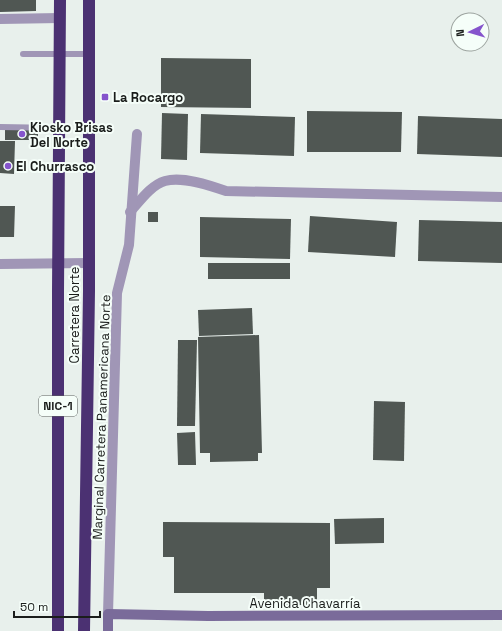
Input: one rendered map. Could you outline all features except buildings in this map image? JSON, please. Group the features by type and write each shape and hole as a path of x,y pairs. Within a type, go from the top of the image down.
{"highway":[{"name":"Carretera Norte","path":"58,631 60,0"},
{"name":"Carretera Norte","path":"84,631 89,0"}],"street":[{"path":"0,19 60,18"},
{"name":"Marginal Carretera Panamericana Norte","path":"108,631 117,293 129,245 130,212 137,134"},
{"path":"130,212 151,190 165,181 187,180 226,191 502,197"},
{"path":"0,264 88,263"},
{"name":"Avenida Chavarría","path":"108,614 208,616 502,615"}],"lane":[{"path":"23,54 88,54"},
{"path":"0,127 59,128"}],"place":[{"name":"La Rocargo","path":"105,97"},
{"name":"Kiosko Brisas Del Norte","path":"22,134"},
{"name":"El Churrasco","path":"8,166"}]}
